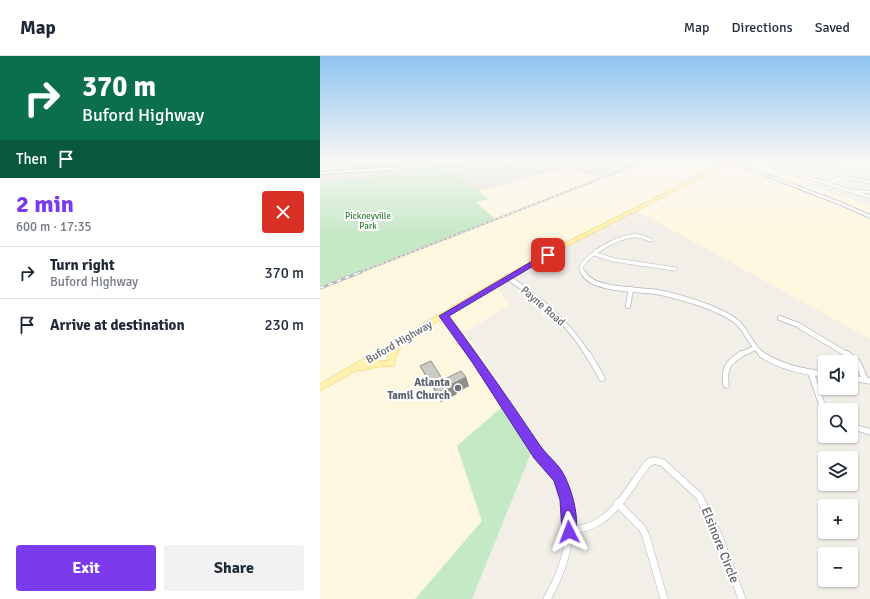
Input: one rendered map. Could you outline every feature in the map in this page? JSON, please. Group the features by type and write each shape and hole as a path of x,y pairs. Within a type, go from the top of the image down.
{"main road":[{"name":"Buford Highway","path":"320,388 444,316 507,277 569,243 684,185"},
{"path":"344,374 362,367 377,364 391,364 392,356 402,340"}],"street":[{"path":"793,185 838,202 870,217"},
{"path":"830,185 870,197"},
{"path":"849,191 870,192"},
{"path":"650,240 640,236 622,238 586,259 582,264 582,270 587,279 604,285 669,296 723,314 740,326 755,348 778,362 811,373 818,374"},
{"path":"595,254 612,259 660,265 675,269"},
{"name":"Payne Road","path":"507,277 532,294 566,324 586,351 602,378"},
{"path":"628,306 631,289"},
{"path":"444,316 476,359 539,454 559,478 567,500 569,532 564,556 554,587 547,599"},
{"path":"780,318 798,325 845,353 858,363 867,380"},
{"path":"726,385 724,374 726,368 744,351 755,348"},
{"path":"811,373 822,403"},
{"path":"858,428 870,432"},
{"name":"Elsinore Circle","path":"569,532 585,528 603,518 617,503 649,462 655,460 663,463 699,496 718,534 742,599"},
{"path":"617,503 642,528 646,536 664,599"}],"shaded area":[{"path":"471,185 499,185 478,191"},
{"path":"499,185 810,185 870,205 870,339 636,210 545,256 496,285 510,305 465,332 510,400 457,446 482,521 415,599 320,599 320,286 495,219 476,202 489,199 478,191"}],"green space":[{"name":"Pickneyville Park","path":"320,185 471,185 489,199 476,202 495,219 320,286"},
{"path":"510,400 535,443 472,599 415,599 482,521 457,446"}],"building":[{"path":"431,361 443,380 461,371 466,377 437,393 420,366"}],"railway":[{"path":"358,273 583,185"},
{"path":"320,288 361,272"}],"place":[{"name":"Atlanta Tamil Church","path":"458,388"}],"route":[{"path":"548,255 507,277 444,316 476,359 539,454 559,478 567,500 570,525 569,532"}]}
